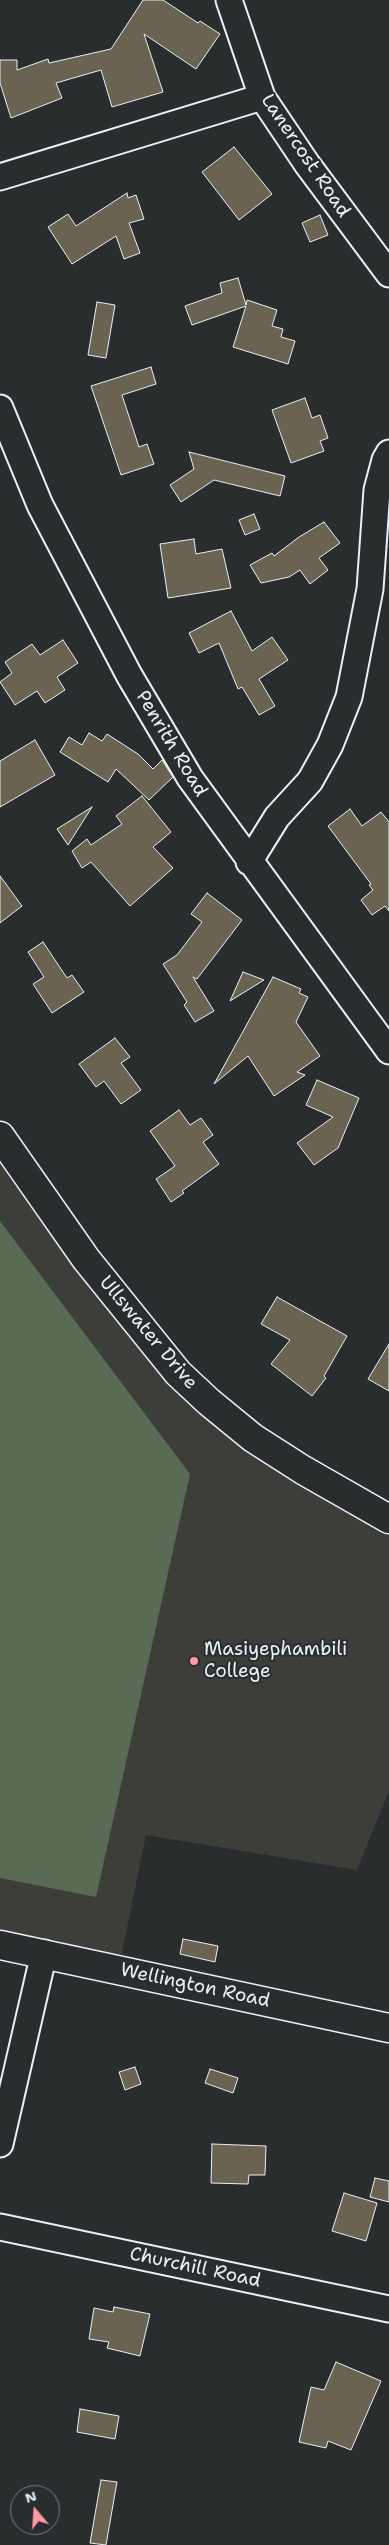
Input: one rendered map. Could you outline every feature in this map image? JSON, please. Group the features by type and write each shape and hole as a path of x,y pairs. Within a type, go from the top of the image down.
{"street":[{"name":"Lanercost Road","path":"229,0 262,96 307,164 389,274"},
{"path":"0,177 262,96"},
{"name":"Penrith Road","path":"0,408 40,505 130,675 190,778 249,862 389,1051"},
{"path":"249,862 277,817 310,781 330,745 349,697 370,589 377,490 385,460 389,453"},
{"name":"Ullswater Drive","path":"0,1136 86,1259 178,1373 209,1402 254,1438 302,1470 389,1519"},
{"name":"Wellington Road","path":"0,1945 389,2028"},
{"path":"0,2144 44,1953"},
{"name":"Churchill Road","path":"0,2227 389,2309"}],"shaded area":[{"name":"Masiyephambili College","path":"0,1152 168,1377 389,1531 389,1791 357,1870 146,1835 121,1958 0,1933"}],"green space":[{"path":"0,1221 190,1474 96,1897 0,1878"}],"building":[{"path":"143,0 163,0 198,23 200,21 220,34 196,69 144,34 163,92 112,107 101,70 56,83 62,98 11,118 0,83 0,60 17,60 17,70 48,59 49,63 111,49"},
{"path":"234,147 272,194 239,220 202,172"},
{"path":"127,193 128,198 136,195 144,219 129,223 140,253 124,259 116,236 72,264 48,227 68,214 76,226"},
{"path":"320,215 328,235 310,242 302,223"},
{"path":"238,278 246,305 247,300 277,310 272,326 283,329 281,337 295,341 288,364 233,347 246,306 192,325 185,306 222,293 220,283"},
{"path":"97,302 115,305 106,358 88,355"},
{"path":"151,367 156,384 122,395 139,447 147,444 154,464 121,475 91,386"},
{"path":"305,398 312,418 320,415 328,438 320,441 324,451 291,463 272,410"},
{"path":"189,452 285,476 280,496 214,480 181,502 170,485 194,469"},
{"path":"254,514 260,529 245,535 239,520"},
{"path":"324,522 340,543 319,558 328,570 310,584 300,570 289,577 261,583 250,565 272,553 274,556 299,537"},
{"path":"194,539 196,554 222,549 231,588 168,598 160,544"},
{"path":"231,611 252,651 272,637 288,660 259,679 275,706 259,715 242,687 238,689 219,643 199,653 189,633"},
{"path":"63,640 78,663 57,677 65,690 45,703 37,691 15,705 0,682 12,673 5,662 32,644 40,655"},
{"path":"89,733 102,741 107,734 138,754 153,769 162,760 173,777 149,800 116,769 108,782 60,752 69,737 82,745"},
{"path":"35,740 55,775 0,807 0,761"},
{"path":"142,796 171,832 153,847 173,868 130,906 91,862 82,868 72,851 87,839 91,845 122,824 116,816"},
{"path":"92,807 68,845 57,829"},
{"path":"350,809 362,826 381,812 389,822 389,911 385,906 372,915 361,900 373,890 369,885 371,884 328,826"},
{"path":"0,876 22,906 0,923"},
{"path":"207,893 242,920 197,979 193,977 214,1011 195,1022 184,1005 187,1002 163,964 177,955 202,922 191,914"},
{"path":"43,942 67,978 72,975 84,992 52,1013 33,984 44,977 28,952"},
{"path":"243,972 264,980 230,1001"},
{"path":"273,977 301,989 299,993 308,997 296,1022 320,1056 297,1072 305,1075 274,1096 248,1056 214,1084"},
{"path":"115,1038 130,1057 121,1063 141,1090 121,1104 104,1081 96,1087 79,1064"},
{"path":"317,1080 359,1098 338,1148 314,1165 297,1143 333,1117 306,1105"},
{"path":"179,1110 190,1125 201,1118 213,1135 203,1142 219,1164 182,1191 184,1193 171,1202 156,1179 175,1166 150,1131"},
{"path":"277,1297 347,1336 324,1376 326,1378 312,1396 271,1364 290,1340 261,1324"},
{"path":"389,1344 389,1391 368,1379"},
{"path":"183,1939 218,1946 215,1962 180,1954"},
{"path":"135,2067 141,2084 125,2090 119,2072"},
{"path":"210,2069 238,2078 233,2093 205,2083"},
{"path":"212,2144 266,2146 265,2175 249,2175 248,2184 211,2183"},
{"path":"375,2178 389,2181 389,2202 370,2197"},
{"path":"344,2193 377,2203 366,2241 332,2231"},
{"path":"114,2307 150,2314 140,2356 107,2348 109,2342 89,2339 94,2308 113,2312"},
{"path":"336,2362 381,2381 351,2450 328,2441 326,2448 299,2442 311,2387 324,2390"},
{"path":"80,2409 119,2416 115,2439 77,2432"},
{"path":"101,2480 117,2482 106,2545 90,2543"}],"place":[{"name":"Masiyephambili College","path":"194,1661"}]}
